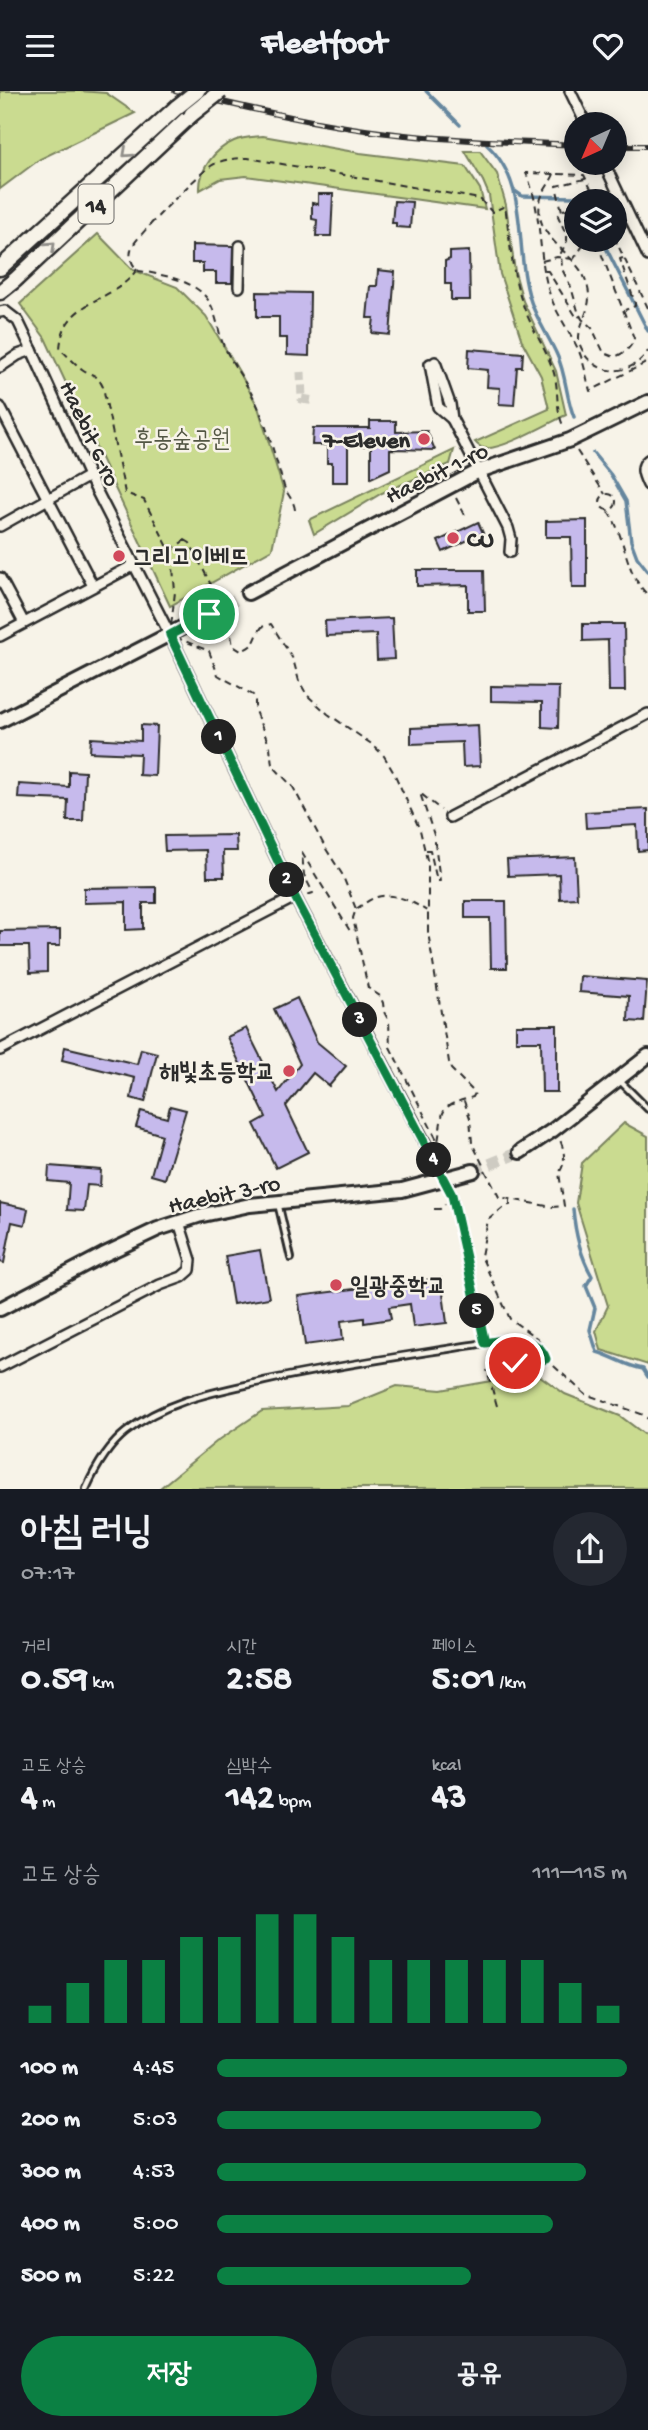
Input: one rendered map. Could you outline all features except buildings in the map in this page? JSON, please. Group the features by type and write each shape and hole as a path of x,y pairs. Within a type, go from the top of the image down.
{"main road":[{"name":"14","path":"0,268 197,91"},
{"name":"14","path":"0,292 192,114 221,91"}],"street":[{"path":"570,91 580,112"},
{"path":"610,175 648,256"},
{"path":"239,287 240,246"},
{"name":"Haebit 6-ro","path":"0,312 5,311 18,321 89,476 170,635 295,897 445,1180"},
{"path":"0,367 18,355 32,350"},
{"path":"432,363 450,404 452,419 508,528 510,552"},
{"name":"Haebit 1-ro","path":"248,593 479,471 570,440 648,402"},
{"path":"0,407 93,586"},
{"path":"648,460 643,466 643,474 648,485"},
{"path":"0,526 89,476"},
{"path":"0,636 134,565"},
{"path":"0,578 24,623"},
{"path":"0,721 209,614"},
{"path":"450,817 648,714"},
{"path":"0,1051 295,897"},
{"path":"520,1152 553,1130 648,1056"},
{"name":"Haebit 3-ro","path":"0,1309 103,1255 179,1222 250,1205 402,1190 473,1171"},
{"path":"0,1367 160,1285 182,1277 190,1270 191,1260 179,1222"}],"lane":[{"path":"619,1080 648,1109"},
{"path":"86,1489 110,1450 124,1434 162,1409 194,1396 315,1370 485,1343 452,1195 445,1180"},
{"path":"278,1202 291,1258"}],"path":[{"path":"295,510 285,489 278,460 255,400 222,342 205,295 181,282 137,269 131,260 130,252 139,238 211,165 248,157 480,199 492,212 505,206 516,281 529,319 553,370 557,411 562,423"},
{"path":"591,189 584,175 526,173 538,215 544,271 557,313 581,351 597,366 607,370 630,369 643,359 648,351"},
{"path":"554,174 540,198 538,215 545,232 582,271 589,289 588,309 579,340 590,390 648,362"},
{"path":"586,179 556,186 562,211 558,216 567,236 561,260 580,316 592,328 604,353 614,357 626,351 633,344 634,338 601,252"},
{"path":"573,260 579,252"},
{"path":"622,252 648,308"},
{"path":"542,261 557,257 573,260"},
{"path":"624,257 620,259 635,306 624,310"},
{"path":"137,269 111,292 92,300 73,315 66,324 61,349 84,371 99,377 125,493 144,501 172,554 174,596"},
{"path":"544,271 548,271 577,318 580,316"},
{"path":"579,454 605,494 613,495 616,502 614,508 608,511"},
{"path":"605,494 599,504 616,521 638,583 648,594"},
{"path":"456,498 467,519"},
{"path":"172,554 179,542 185,540 190,543 228,619 230,639 236,649 241,651 254,644 259,630 271,624 293,659 299,681 307,695 328,714 365,738 384,756 415,819 426,851 430,882 428,932 451,1069 475,1093 473,1097 446,1106 441,1113 438,1142"},
{"path":"209,651 218,675 253,695 255,712 270,747 272,765 293,787 342,874 356,909"},
{"path":"426,851 430,850 437,881 440,881 434,835 420,793 450,817"},
{"path":"310,894 313,893 304,875 302,853 350,931 355,930"},
{"path":"428,912 415,903 387,895 375,897 356,909 353,918 368,988 380,996 383,1003 388,1021 390,1047 450,1162"},
{"path":"464,1100 470,1118 470,1135 474,1149 496,1195 552,1207 564,1206 559,1173 564,1161 561,1143"},
{"path":"433,1209 440,1209 452,1195"},
{"path":"510,1199 510,1205 488,1220 481,1256 510,1319 538,1339 541,1351"},
{"path":"485,1343 526,1341 541,1351 546,1359 585,1394 624,1407 648,1419"},
{"path":"497,1406 487,1371 515,1363 517,1368 546,1359"}],"green space":[{"path":"0,91 106,93 135,113 40,159 0,189"},
{"path":"263,136 360,153 465,166 480,189 485,209 246,176 220,179 200,190 205,167 215,154 237,140"},
{"path":"465,151 480,151 497,174 506,205 515,272 523,301 556,371 566,415 513,441 492,448 481,447 475,442 549,409 541,376 522,341 500,274 489,195"},
{"name":"후동숲공원","path":"98,234 133,270 177,287 206,316 258,407 284,492 272,549 170,606 45,338 20,304"},
{"path":"454,450 450,464 382,493 314,534 309,520"},
{"path":"624,1123 648,1136 648,1365 601,1350 596,1331 608,1306 576,1203 582,1163"},
{"path":"536,1373 565,1394 620,1416 648,1437 648,1488 160,1488 216,1442 262,1411 348,1406 397,1386 441,1390"}],"waterway":[{"path":"426,91 460,125"},
{"path":"487,145 501,161 510,179 516,198 531,302 560,362 574,417"},
{"path":"515,191 522,196 564,197"},
{"path":"608,252 648,331"},
{"path":"593,453 611,475 626,501 631,541 637,557 648,571"},
{"path":"573,1209 579,1244 592,1276 586,1286 595,1308 590,1330 597,1352 643,1369 648,1377"}],"tunnel":[{"path":"301,372 302,399 315,401"},
{"path":"209,614 248,593"},
{"path":"473,1171 520,1152"}],"railway":[{"path":"175,91 290,117 376,132 448,139 564,144"},
{"path":"627,146 648,146"}],"place":[{"name":"7-Eleven","path":"424,439"},
{"name":"CU","path":"453,538"},
{"name":"그리고이베뜨","path":"119,556"},
{"name":"해빛초등학교","path":"289,1071"},
{"name":"일광중학교","path":"336,1285"}],"route":[{"path":"209,614 170,635 295,897 452,1195 485,1343 526,1341 538,1348 546,1359 517,1368 515,1363"}]}
